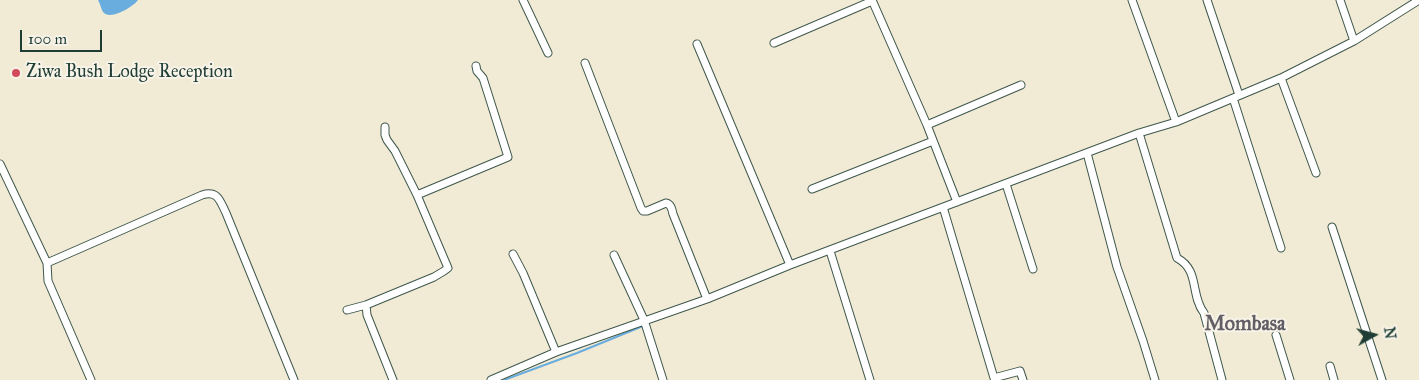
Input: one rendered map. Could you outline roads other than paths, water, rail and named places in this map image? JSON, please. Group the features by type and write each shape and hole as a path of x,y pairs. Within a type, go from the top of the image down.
{"street":[{"path":"523,0 548,52"},
{"path":"774,43 872,0 927,125 957,202"},
{"path":"1132,0 1176,122"},
{"path":"1207,0 1280,248"},
{"path":"1340,0 1354,40"},
{"path":"491,380 556,352 707,299 790,265 1139,132 1176,122 1281,78 1354,40 1419,0"},
{"path":"697,44 790,265"},
{"path":"585,63 641,208 643,211 647,211 666,202 669,203 707,299"},
{"path":"416,195 508,158 483,78 477,71 476,66"},
{"path":"1281,78 1316,173"},
{"path":"927,125 1021,85"},
{"path":"347,310 366,305 434,277 448,268 416,195 395,151 387,140 385,127"},
{"path":"1139,132 1177,258 1185,262 1190,270 1222,380"},
{"path":"812,189 933,141"},
{"path":"1087,153 1117,267 1144,341 1155,380"},
{"path":"0,164 46,263 48,282 91,380"},
{"path":"1006,184 1033,269"},
{"path":"46,263 202,195 210,193 215,195 226,213 294,380"},
{"path":"943,208 994,378 1020,371 1023,380"},
{"path":"1332,227 1382,380"},
{"path":"830,251 870,380"},
{"path":"514,254 556,352"},
{"path":"614,255 644,320 663,380"},
{"path":"366,305 367,315 393,380"},
{"path":"1276,335 1290,380"},
{"path":"1330,366 1334,380"}],"water":[{"path":"98,0 138,0 127,9 111,15 103,12"}],"waterway":[{"path":"504,380 643,326"},
{"path":"557,355 581,347"}],"place":[{"name":"Ziwa Bush Lodge Reception","path":"16,73"}],"district":[{"name":"Mombasa","path":"1245,325"}]}
